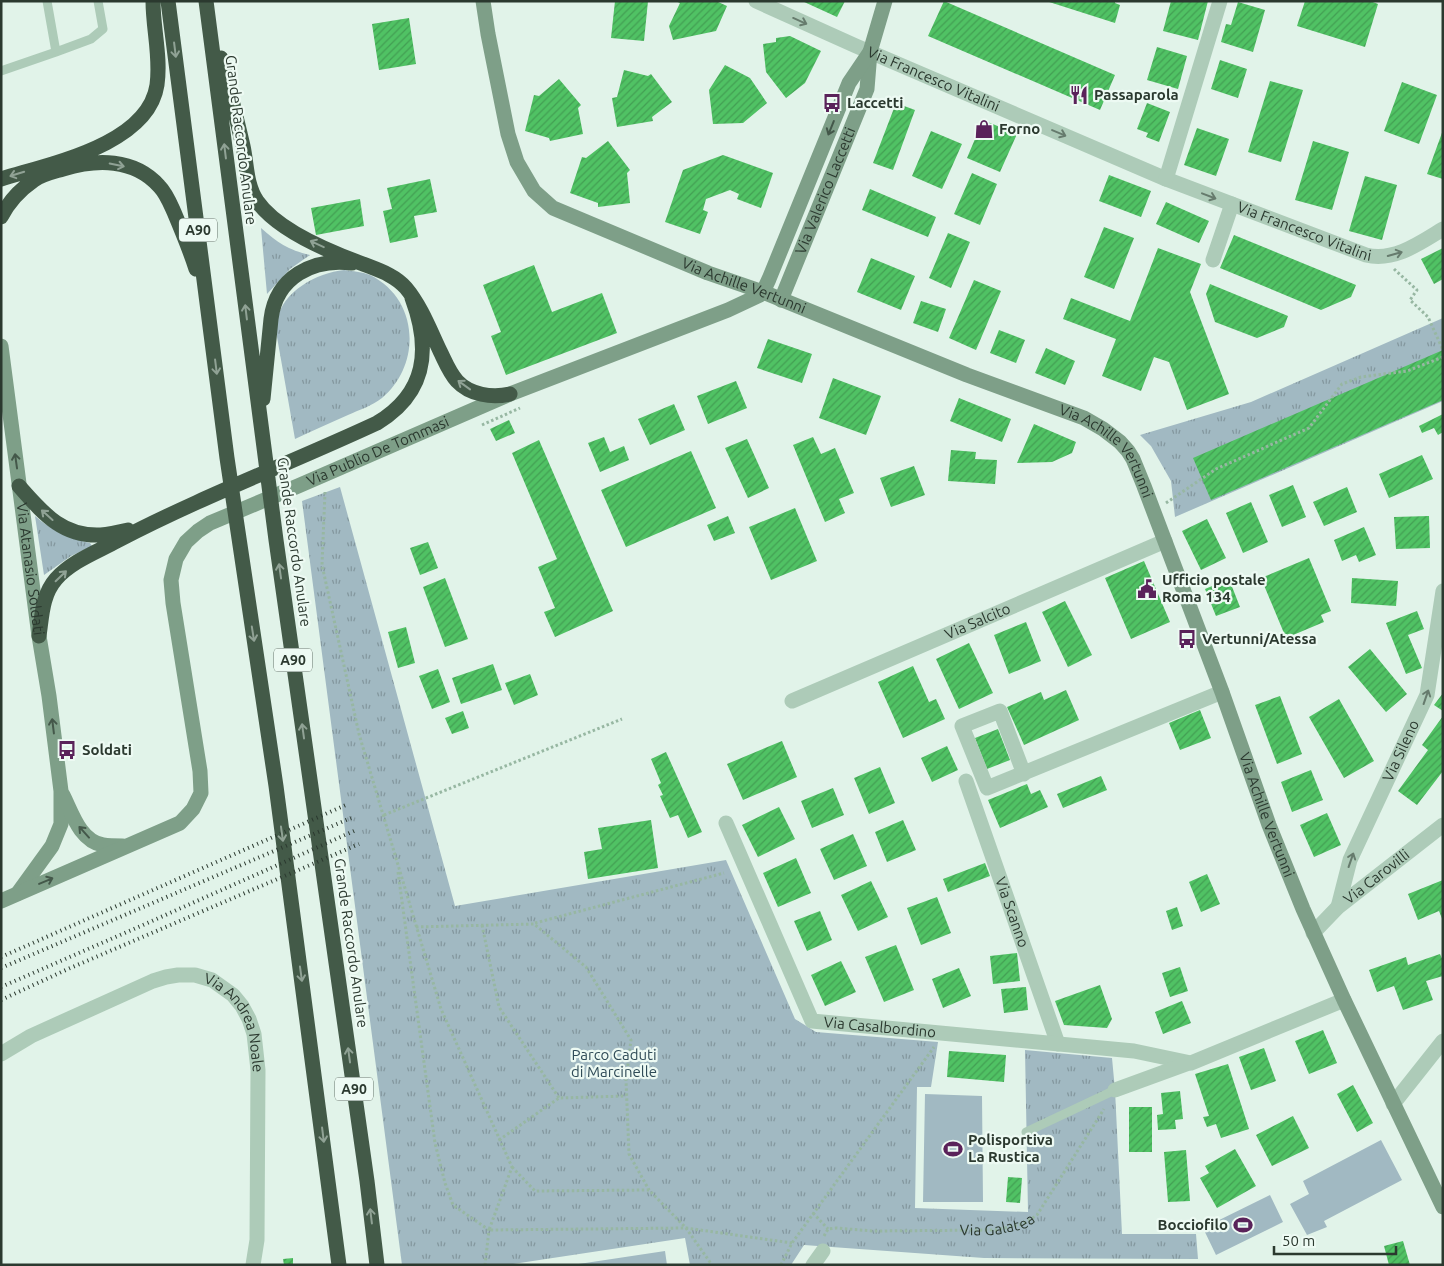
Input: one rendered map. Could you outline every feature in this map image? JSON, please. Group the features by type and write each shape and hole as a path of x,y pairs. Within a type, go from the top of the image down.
{"highway":[{"path":"1,178 89,152 111,141 130,128 141,116 151,104 157,86 158,56 153,1"},
{"name":"A90","path":"168,1 227,458 276,786 339,1265"},
{"path":"207,1 240,135 248,178 254,197 264,210 290,230 399,281 406,288 425,318 448,367 457,381 473,392 484,395 499,396 510,394"},
{"name":"Grande Raccordo Anulare","path":"207,1 276,540 367,1181 377,1265"},
{"path":"1,217 13,199 34,180 49,173 91,162 122,165 146,175 165,193 188,244 200,279 213,341"},
{"path":"261,428 270,318 277,296 293,278 309,268 328,263 347,262 361,264"},
{"path":"39,636 46,596 56,580 81,560 142,528 343,439 387,417 398,408 412,390 422,364 422,333 412,298"},
{"path":"19,486 51,520 72,531 104,535 142,528"}],"street":[{"name":"Via Achille Vertunni","path":"483,1 508,134 517,162 534,191 553,208 708,273 763,292 957,371 1084,418 1111,435 1128,451 1138,470 1270,825 1313,933 1443,1207"},
{"name":"Via Francesco Vitalini","path":"756,1 1166,179 1366,255 1382,257 1398,253 1443,229"},
{"name":"Via Valerico Laccetti","path":"781,300 867,89 870,52 885,1"},
{"path":"1166,179 1220,1"},
{"name":"Via Valerico Laccetti","path":"763,292 849,83 870,52"},
{"path":"849,83 854,80 860,81 864,83 867,89"},
{"path":"1213,260 1232,204"},
{"path":"797,212 804,222 815,219"},
{"name":"Via Publio De Tommasi","path":"1,901 180,823 192,809 201,794 200,771 171,590 172,571 176,560 186,542 193,535 210,523 510,394 728,310 752,300 763,292"},
{"name":"Via Atanasio Soldati","path":"1,346 61,791 61,824 52,846 17,893"},
{"name":"Via Salcito","path":"792,701 1165,541"},
{"name":"Via Sileno","path":"1338,907 1350,860 1427,695 1443,591"},
{"path":"1024,774 1000,711 962,726 987,788 1024,774 1222,692"},
{"name":"Via Scanno","path":"966,780 1058,1044"},
{"name":"Via Atanasio Soldati","path":"61,791 78,827 87,838 101,845 127,846"},
{"name":"Via Casalbordino","path":"726,823 812,1021 1134,1051 1191,1063"},
{"name":"Via Carovilli","path":"1313,933 1338,907 1443,825"},
{"name":"Via Andrea Noale","path":"1,1054 31,1036 153,981 166,977 195,975 212,980 222,986 242,1006 254,1034 258,1070 257,1240 254,1265"},
{"path":"1115,1090 1191,1063 1344,1000"},
{"path":"1393,1104 1443,1041"},
{"path":"813,1265 823,1251"}],"lane":[{"path":"47,1 56,52"},
{"path":"1,71 92,39 103,29 98,1"},
{"path":"1026,1132 1115,1090"}],"path":[{"path":"1393,267 1417,290 1410,300 1428,317 1443,350"},
{"path":"1153,512 1216,469 1309,428 1342,384 1361,377 1407,371 1443,358"},
{"path":"482,425 525,406"},
{"path":"331,489 324,493 322,565 359,734 441,1009 499,1140 512,1167 535,1191 649,1190"},
{"path":"384,815 622,719"},
{"path":"396,860 435,1143 453,1205 489,1230 686,1228 792,1243"},
{"path":"416,926 534,924 724,872"},
{"path":"534,924 586,967 631,1040 626,1080 628,1154 649,1190 686,1228 712,1265"},
{"path":"482,925 499,1007 560,1098"},
{"path":"781,1265 792,1243 813,1213 938,1042 940,1033"},
{"name":"Via Galatea","path":"828,1229 873,1231 995,1230 1023,1224 1037,1215 1115,1090"},
{"path":"499,1140 560,1098 626,1096"},
{"path":"485,1265 489,1230 512,1167"},
{"path":"813,1213 828,1229 822,1238 823,1251"}],"green space":[{"path":"261,228 283,245 310,255 290,269 267,294"},
{"path":"344,270 370,275 386,286 398,300 406,316 409,333 409,350 404,368 395,384 378,401 295,439 277,337 277,321 280,310 293,292 302,285 323,275"},
{"path":"1443,318 1443,401 1175,517 1171,481 1151,446 1140,435 1251,402"},
{"name":"Parco Caduti di Marcinelle","path":"340,487 455,906 726,860 795,1019 816,1032 938,1042 931,1087 917,1087 915,1208 1028,1212 1025,1050 1112,1058 1122,1234 1196,1234 1198,1259 984,1258 804,1245 791,1265 690,1265 685,1238 506,1265 402,1265 302,501"},
{"path":"35,516 54,530 90,543 92,546 71,556 44,575"},
{"name":"Polisportiva La Rustica","path":"925,1094 982,1096 983,1202 923,1202"},
{"path":"1381,1140 1402,1180 1324,1221 1327,1227 1307,1235 1290,1204 1309,1194 1303,1181"},
{"name":"Bocciofilo","path":"1270,1195 1283,1222 1216,1255 1203,1228"},
{"path":"665,1251 667,1265 572,1265"}],"building":[{"path":"615,1 648,1 644,41 611,38"},
{"path":"675,1 716,1 727,6 716,31 673,40 669,26 680,3"},
{"path":"802,1 845,1 837,17"},
{"path":"944,1 1115,75 1100,110 928,36"},
{"path":"1046,1 1115,1 1115,3 1120,5 1115,23"},
{"path":"1171,1 1208,1 1198,40 1163,31"},
{"path":"1305,1 1370,1 1378,4 1365,47 1297,26"},
{"path":"1238,2 1265,10 1253,52 1221,42 1226,24 1231,25"},
{"path":"409,18 416,64 379,70 372,24"},
{"path":"790,36 821,51 805,83 786,98 766,72 763,44 776,42 776,38"},
{"path":"1157,47 1187,56 1178,89 1147,80"},
{"path":"1220,60 1247,69 1238,98 1211,89"},
{"path":"725,65 750,78 767,103 743,123 713,124 709,90"},
{"path":"624,70 648,76 651,74 672,102 652,117 653,121 617,127 612,98 617,97"},
{"path":"559,79 581,105 578,108 583,134 550,141 549,138 525,131 534,95 539,96"},
{"path":"1270,81 1303,90 1281,162 1248,152"},
{"path":"1402,82 1437,95 1419,144 1384,131"},
{"path":"896,103 915,110 893,170 873,163"},
{"path":"1147,103 1170,112 1159,142 1146,137 1148,133 1137,129"},
{"path":"983,120 1017,134 1000,172 967,158"},
{"path":"1197,128 1229,139 1216,176 1184,165"},
{"path":"1443,130 1443,179 1427,174"},
{"path":"931,131 962,144 942,189 912,176"},
{"path":"608,141 630,170 627,173 630,203 598,207 598,203 570,193 582,157 586,158"},
{"path":"1313,141 1349,152 1332,210 1295,200"},
{"path":"723,155 773,173 761,208 737,199 739,194 730,190 706,199 703,210 708,212 700,234 665,222 683,170"},
{"path":"972,173 997,184 980,225 954,214"},
{"path":"1109,175 1151,191 1141,217 1099,201"},
{"path":"1365,176 1397,185 1382,240 1349,231"},
{"path":"430,179 437,212 414,216 418,237 390,243 383,211 392,209 387,188"},
{"path":"870,189 936,217 928,237 862,210"},
{"path":"360,199 364,226 316,235 311,208"},
{"path":"1166,202 1209,221 1199,243 1156,224"},
{"path":"1104,227 1134,238 1114,289 1084,277"},
{"path":"948,233 970,242 951,288 929,278"},
{"path":"1234,235 1356,285 1351,297 1321,310 1220,268"},
{"path":"1158,248 1201,264 1190,292 1229,394 1187,410 1169,362 1154,357 1141,391 1102,376 1116,339 1063,319 1071,298 1130,321"},
{"path":"1443,248 1443,279 1434,284 1421,259"},
{"path":"871,258 915,276 901,310 857,292"},
{"path":"534,265 552,312 602,293 617,333 506,375 491,336 501,332 483,285"},
{"path":"974,280 1001,291 976,350 949,338"},
{"path":"1210,284 1288,316 1284,327 1257,338 1215,322 1206,294"},
{"path":"921,301 946,309 938,332 913,323"},
{"path":"999,330 1025,340 1016,363 990,353"},
{"path":"768,339 812,354 802,383 757,368"},
{"path":"1046,348 1075,361 1065,385 1035,373"},
{"path":"1443,350 1443,400 1211,500 1193,458"},
{"path":"833,378 881,396 866,435 819,418"},
{"path":"736,381 747,408 708,424 697,396"},
{"path":"959,398 1011,419 1002,442 950,421"},
{"path":"674,404 685,430 650,445 638,419"},
{"path":"1443,414 1443,432 1438,435 1434,428 1422,433 1419,426"},
{"path":"509,420 515,433 496,441 490,429"},
{"path":"1034,424 1076,442 1072,453 1052,462 1017,463"},
{"path":"604,437 610,452 624,446 629,460 600,472 588,443"},
{"path":"813,437 821,454 835,448 854,493 839,499 845,513 825,522 793,445"},
{"path":"747,439 769,488 748,498 725,448"},
{"path":"539,440 613,611 555,637 544,612 555,608 538,567 557,559 512,453"},
{"path":"951,450 976,452 975,459 997,460 995,484 948,481"},
{"path":"691,451 716,508 626,547 601,490"},
{"path":"1422,455 1433,479 1389,498 1379,474"},
{"path":"914,466 925,495 891,507 880,478"},
{"path":"1293,485 1306,517 1282,527 1269,495"},
{"path":"1347,487 1357,512 1324,526 1313,502"},
{"path":"1251,502 1268,542 1243,553 1226,513"},
{"path":"795,508 817,561 771,580 749,527"},
{"path":"728,516 735,533 714,541 707,525"},
{"path":"1429,516 1430,548 1396,549 1394,517"},
{"path":"1207,519 1226,558 1201,570 1182,531"},
{"path":"1364,527 1376,555 1359,562 1356,555 1342,561 1334,540"},
{"path":"428,542 438,568 420,575 410,548"},
{"path":"1309,558 1331,611 1321,615 1324,622 1286,638 1261,578"},
{"path":"1144,561 1170,622 1131,639 1105,578"},
{"path":"445,578 468,639 445,647 423,587"},
{"path":"1352,578 1398,581 1396,606 1351,603"},
{"path":"1229,579 1240,607 1216,616 1205,589"},
{"path":"1065,601 1092,655 1068,667 1042,612"},
{"path":"1417,611 1424,629 1408,635 1422,668 1406,674 1386,623"},
{"path":"1026,622 1041,661 1009,674 994,635"},
{"path":"406,627 415,663 398,668 388,632"},
{"path":"969,643 993,693 959,709 936,659"},
{"path":"1370,649 1407,694 1386,712 1348,667"},
{"path":"493,664 502,690 461,704 452,678"},
{"path":"913,666 929,702 936,699 945,719 903,738 878,682"},
{"path":"438,669 450,702 432,709 419,676"},
{"path":"530,674 538,695 514,705 505,683"},
{"path":"1066,690 1079,720 1024,745 1007,707 1041,692 1044,700"},
{"path":"1443,693 1443,711 1434,705"},
{"path":"1280,696 1302,754 1277,764 1255,705"},
{"path":"1339,699 1374,761 1344,778 1309,717"},
{"path":"1200,710 1211,738 1180,750 1169,723"},
{"path":"463,711 469,728 452,734 445,718"},
{"path":"1443,716 1443,771 1417,805 1398,791 1428,750 1422,745"},
{"path":"998,729 1010,760 987,769 975,738"},
{"path":"782,741 797,777 743,800 727,764"},
{"path":"947,746 958,770 932,782 921,758"},
{"path":"666,752 702,832 688,838 678,815 670,818 660,796 663,795 658,785 661,783 651,759"},
{"path":"880,767 895,803 869,814 854,778"},
{"path":"1311,770 1323,800 1292,812 1281,782"},
{"path":"1101,776 1107,790 1063,808 1057,794"},
{"path":"1027,784 1031,794 1040,790 1048,807 1000,828 988,800"},
{"path":"833,788 844,815 812,828 801,801"},
{"path":"779,807 795,839 758,857 742,825"},
{"path":"1327,813 1341,845 1314,857 1300,825"},
{"path":"651,820 658,868 588,879 584,852 602,849 598,828"},
{"path":"903,820 916,850 887,862 875,832"},
{"path":"853,834 867,866 834,880 820,849"},
{"path":"796,858 811,893 778,907 763,873"},
{"path":"985,863 990,876 948,892 943,879"},
{"path":"1207,874 1220,904 1201,912 1189,882"},
{"path":"1443,880 1443,921 1439,911 1418,920 1408,894"},
{"path":"871,881 888,917 858,931 841,895"},
{"path":"937,897 951,933 921,945 907,908"},
{"path":"1177,907 1183,926 1172,930 1166,911"},
{"path":"820,911 832,940 807,951 794,921"},
{"path":"896,945 914,990 884,1002 865,957"},
{"path":"1017,953 1020,981 993,984 990,956"},
{"path":"1440,954 1443,961 1443,976 1426,981 1433,1000 1403,1010 1394,986 1377,992 1369,970 1406,957 1408,965"},
{"path":"841,961 856,992 825,1006 811,975"},
{"path":"1180,967 1188,991 1170,997 1162,973"},
{"path":"959,968 971,996 943,1008 932,979"},
{"path":"1100,985 1112,1019 1107,1028 1064,1025 1055,1001"},
{"path":"1026,987 1028,1010 1004,1013 1001,989"},
{"path":"1182,1001 1191,1023 1163,1034 1155,1012"},
{"path":"1323,1030 1337,1063 1309,1074 1295,1041"},
{"path":"1264,1048 1276,1081 1251,1090 1239,1057"},
{"path":"949,1051 1006,1055 1004,1082 947,1077"},
{"path":"1228,1064 1249,1129 1221,1138 1216,1124 1207,1127 1203,1117 1209,1116 1195,1074"},
{"path":"1353,1085 1373,1123 1357,1132 1337,1094"},
{"path":"1180,1091 1183,1119 1175,1120 1176,1129 1158,1130 1157,1115 1163,1114 1161,1093"},
{"path":"1129,1107 1152,1107 1152,1152 1129,1152"},
{"path":"1293,1116 1309,1148 1272,1166 1256,1135"},
{"path":"1235,1149 1256,1186 1217,1208 1200,1178 1209,1173 1205,1166"},
{"path":"1186,1150 1190,1201 1168,1202 1164,1152"},
{"path":"1008,1177 1022,1178 1020,1203 1006,1202"},
{"path":"1403,1241 1410,1265 1389,1265 1384,1246"},
{"path":"293,1258 293,1265 284,1265 283,1259"}],"railway":[{"path":"1,957 348,804"},
{"path":"1,968 351,818"},
{"path":"1,987 354,831"},
{"path":"1,1000 68,969 359,844"}],"place":[{"name":"Passaparola","path":"1079,95"},
{"name":"Laccetti","path":"832,103"},
{"name":"Forno","path":"984,129"},
{"name":"Ufficio postale Roma 134","path":"1147,589"},
{"name":"Vertunni/Atessa","path":"1187,639"},
{"name":"Soldati","path":"67,750"},
{"name":"Polisportiva La Rustica","path":"953,1149"},
{"name":"Bocciofilo","path":"1243,1225"}]}
